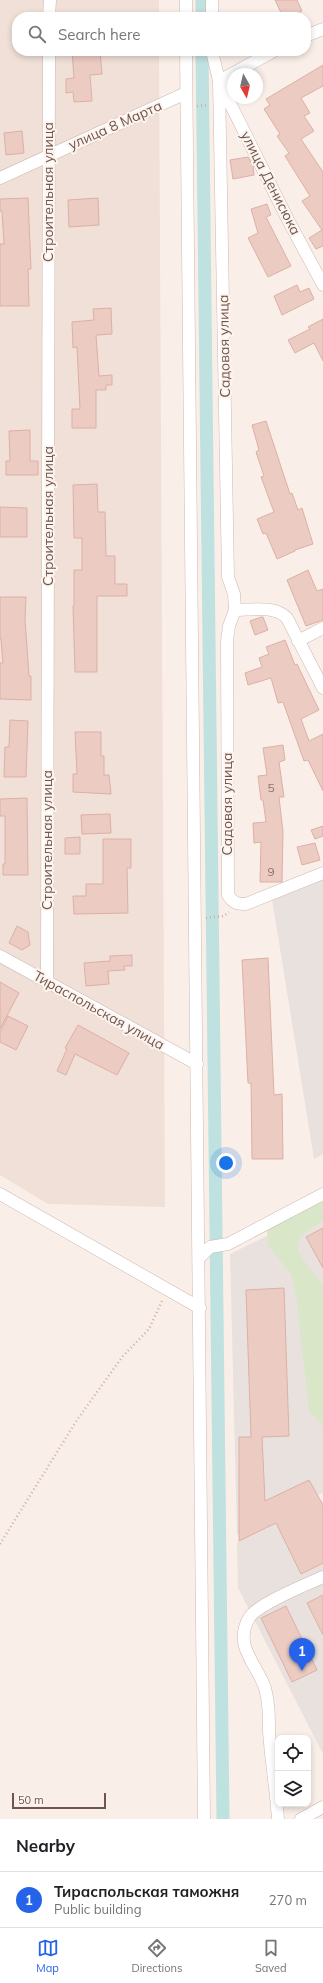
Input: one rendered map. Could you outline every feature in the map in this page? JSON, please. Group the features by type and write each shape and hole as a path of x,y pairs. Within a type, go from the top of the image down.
{"street":[{"path":"49,12 50,0"},
{"path":"186,0 186,12"},
{"path":"212,0 212,12"},
{"path":"311,34 323,29"},
{"name":"Строительная улица","path":"47,982 49,56"},
{"path":"186,56 200,1308 204,1819"},
{"name":"улица Денисюка","path":"213,56 220,81 287,218 323,285"},
{"path":"220,81 265,56"},
{"name":"Садовая улица","path":"220,81 228,577 234,594 235,610 229,626 227,641 228,895 232,901 238,904 246,904 323,873"},
{"name":"улица 8 Марта","path":"0,178 186,92"},
{"path":"235,610 277,610 287,618 323,688"},
{"path":"298,641 323,628"},
{"name":"Тираспольская улица","path":"0,956 197,1064"},
{"path":"0,1194 200,1308"},
{"path":"199,1258 210,1247 228,1244 323,1194"},
{"path":"278,1819 269,1731 269,1709 265,1688 246,1654 243,1642 245,1629 249,1617 260,1607 323,1577"},
{"path":"301,1819 323,1807"}],"path":[{"path":"206,918 224,916"},
{"path":"0,1544 77,1420 123,1356 149,1329 167,1289"}],"shaded area":[{"path":"0,0 159,0 159,12 12,12 12,56 159,56 165,1207 48,1204 0,1175"},
{"path":"323,870 323,1154 314,1159 271,893"},
{"path":"323,1208 323,1493 237,1535 230,1254"},
{"path":"323,1501 323,1754 238,1588 237,1542"}],"green space":[{"path":"323,1198 323,1221 300,1236 297,1249 307,1265 323,1285 323,1431 322,1424 309,1411 296,1295 291,1274 268,1245 267,1230"}],"building":[{"path":"275,0 297,0 302,11 300,12 281,12"},
{"path":"72,56 100,56 102,74 90,75 92,101 74,102 73,92 66,93 66,79 74,78"},
{"path":"323,65 323,86 301,98 310,113 304,116 314,131 301,139 323,172 323,246 316,249 309,238 322,230 302,201 310,196 285,156 289,153 277,136 280,134 264,109 270,105 266,99"},
{"path":"22,131 24,153 6,155 4,133"},
{"path":"248,157 253,166 254,175 233,179 230,160"},
{"path":"28,198 31,269 28,269 29,306 0,306 0,244 4,244 0,199"},
{"path":"98,198 99,225 69,227 68,200"},
{"path":"267,204 271,215 266,217 291,266 268,277 248,238 258,233 251,209"},
{"path":"297,285 300,292 309,288 314,299 282,315 274,296"},
{"path":"111,308 112,334 96,335 99,376 112,375 112,385 106,385 106,390 96,390 96,428 72,428 72,409 80,409 77,347 73,348 72,322 94,320 93,309"},
{"path":"323,319 323,361 314,343 295,353 288,340 310,329 308,327"},
{"path":"266,421 290,494 292,493 298,510 302,508 313,544 295,550 277,559 266,533 263,534 257,519 274,512 261,477 264,476 256,452 259,450 252,425"},
{"path":"30,430 30,461 38,461 38,475 6,475 6,461 10,461 9,431"},
{"path":"97,484 98,512 105,512 106,556 115,556 115,584 127,584 127,596 97,596 97,672 75,672 73,606 74,570 82,570 82,538 74,538 73,485"},
{"path":"0,507 27,508 27,537 0,537"},
{"path":"308,570 317,591 323,589 323,620 306,626 287,580"},
{"path":"0,597 26,597 25,619 29,676 31,676 31,700 0,699 0,663 3,663 0,639"},
{"path":"263,617 268,630 255,635 250,621"},
{"path":"285,640 295,665 297,664 319,710 301,719 309,741 323,734 323,791 308,760 304,761 283,702 278,703 271,678 248,685 245,673 262,667 259,658 269,654 266,647"},
{"path":"10,720 28,721 26,777 4,777 5,747 9,747"},
{"path":"75,732 101,732 101,756 104,756 104,775 109,775 111,794 73,792 73,774 77,774"},
{"path":"283,745 285,760 279,762 284,797 279,797 283,832 282,882 260,882 261,842 254,843 253,823 266,822 258,776 267,775 263,748"},
{"path":"27,798 28,875 3,875 3,864 5,864 5,816 0,816 0,799"},
{"path":"110,814 111,833 82,834 81,815"},
{"path":"323,826 323,836 315,839 311,830"},
{"path":"80,837 80,854 65,854 65,838"},
{"path":"103,839 131,839 131,868 127,868 128,913 74,914 73,896 86,896 86,884 103,884"},
{"path":"315,843 320,860 302,865 297,847"},
{"path":"17,926 28,932 30,945 22,950 9,943"},
{"path":"132,955 132,966 124,966 125,970 108,971 109,984 86,986 84,963 110,961 110,956"},
{"path":"268,958 274,1095 282,1094 283,1159 252,1159 251,1083 248,1083 242,960"},
{"path":"0,982 19,993 0,1029"},
{"path":"8,1016 28,1026 16,1050 0,1042 0,1032"},
{"path":"78,1025 129,1053 117,1075 75,1054 66,1075 57,1071 67,1049 65,1048"},
{"path":"323,1228 323,1268 306,1237"},
{"path":"284,1288 289,1436 262,1437 265,1501 309,1480 323,1505 323,1563 301,1574 276,1523 239,1541 239,1437 251,1437 246,1290"},
{"path":"323,1595 323,1635 307,1603"},
{"path":"286,1606 317,1670 292,1682 261,1618"}],"waterway":[{"path":"202,0 202,12"},
{"path":"202,56 223,1819"}],"place":[{"name":"Тираспольская таможня","path":"302,1671"}]}
